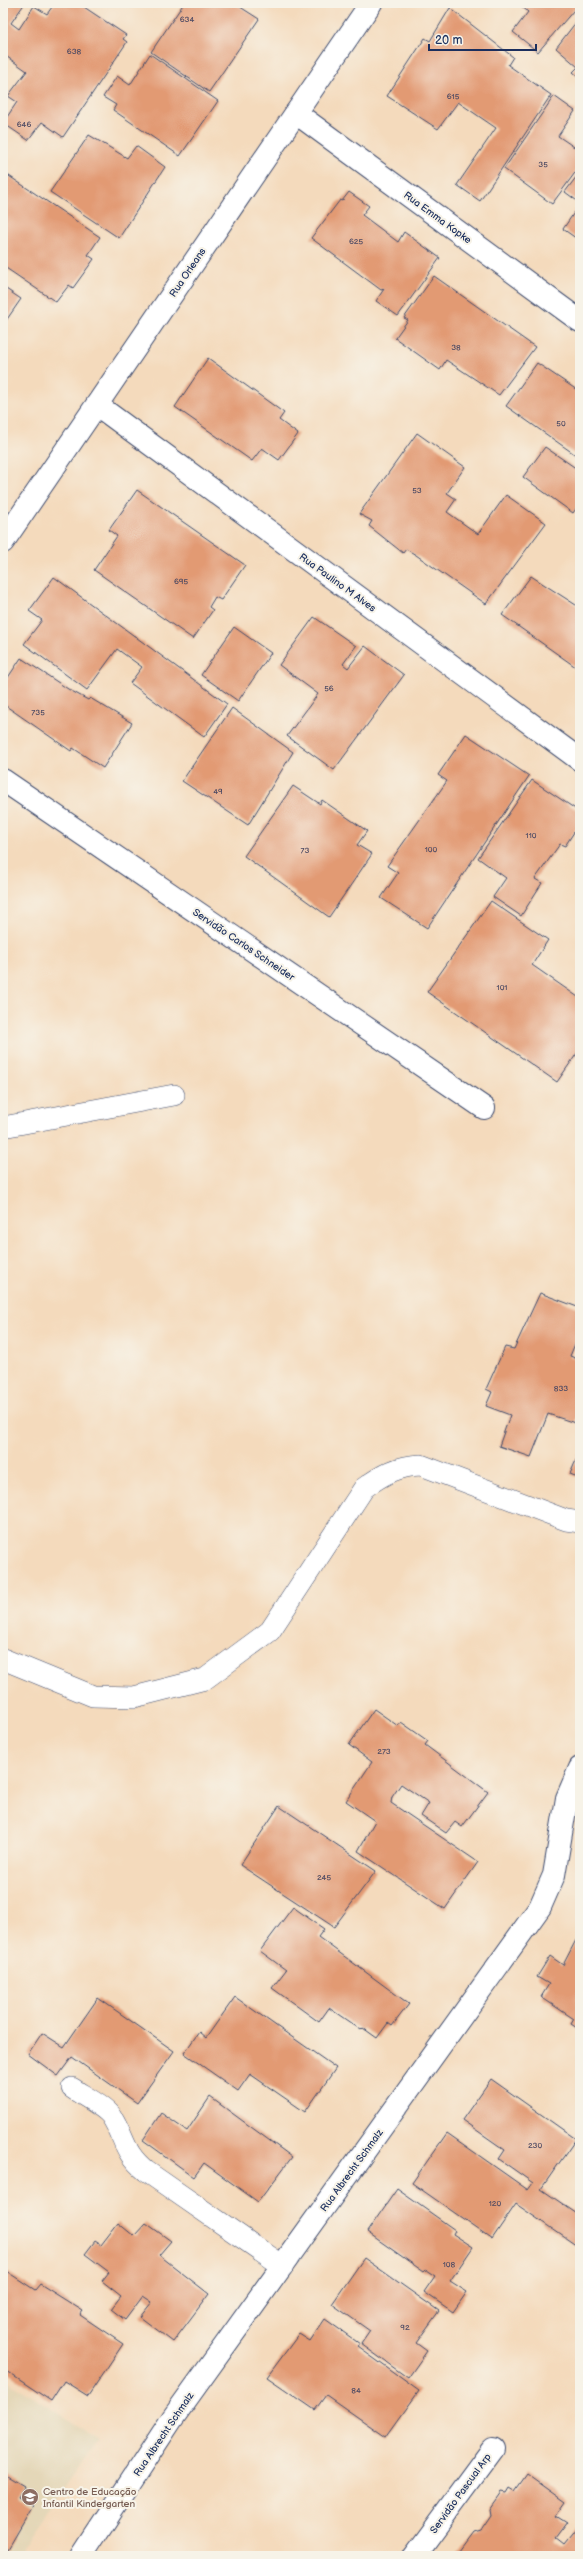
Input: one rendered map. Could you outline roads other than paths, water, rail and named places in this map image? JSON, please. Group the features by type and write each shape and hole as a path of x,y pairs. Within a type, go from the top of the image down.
{"street":[{"name":"Rua Orleans","path":"3,542 371,3"},
{"name":"Rua Emma Kopke","path":"296,113 580,321"},
{"name":"Rua Paulino M Alves","path":"97,405 580,760"},
{"name":"Servidão Carlos Schneider","path":"3,780 484,1108"},
{"name":"Rua Albrecht Schmalz","path":"82,2556 172,2418 283,2266 540,1907 554,1875 566,1798 580,1768"},
{"name":"Servidão Pascual Arp","path":"414,2556 493,2449"}],"lane":[{"path":"3,1127 174,1095"},
{"path":"3,1659 92,1696 134,1697 205,1679 270,1631 364,1488 384,1474 404,1465 421,1465 566,1520 580,1522"},
{"path":"72,2088 112,2116 123,2144 136,2163 146,2172 283,2266"}],"place":[{"name":"Centro de Educação Infantil Kindergarten","path":"30,2497"}]}
